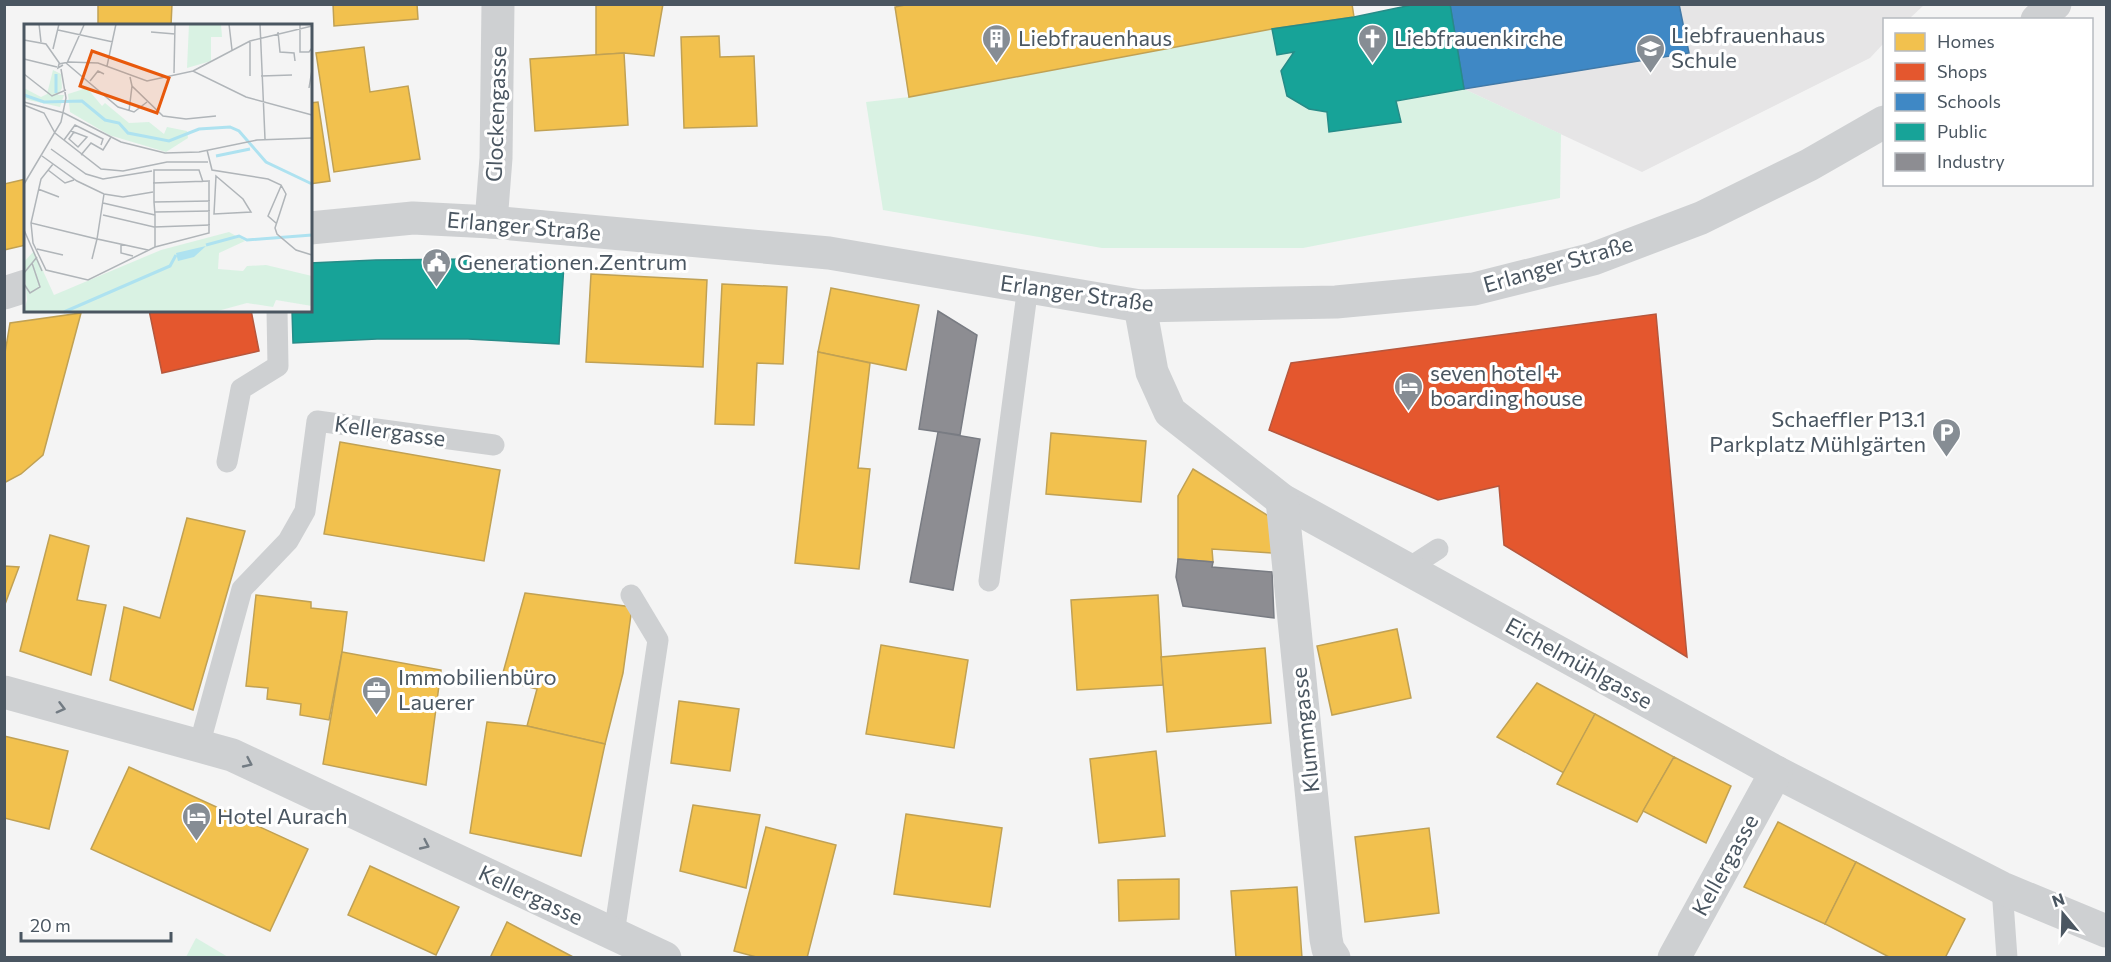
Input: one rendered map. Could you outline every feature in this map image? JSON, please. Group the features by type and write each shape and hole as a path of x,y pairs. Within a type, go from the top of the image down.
{"street":[{"name":"Glockengasse","path":"491,222 496,158 498,4"},
{"path":"2039,18 2055,4"},
{"name":"Erlanger Straße","path":"312,228 413,218 491,222 829,253 1140,306 1336,302 1474,289 1593,259 1701,218 1809,165 1883,123"},
{"path":"4,293 24,287"},
{"name":"Eichelmühlgasse","path":"1140,306 1152,372 1170,412 1282,500 1776,772 2002,888 2106,931"},
{"name":"Klummgasse","path":"1282,500 1326,939 1328,949 1334,957"},
{"name":"Kellergasse","path":"4,692 232,755 665,957"},
{"name":"Kellergasse","path":"1674,957 1776,772"}],"lane":[{"path":"989,581 1028,286"},
{"path":"227,462 241,389 278,366 277,312"},
{"name":"Kellergasse","path":"199,746 242,589 288,541 304,511 317,421 494,445"},
{"path":"1407,569 1438,549"},
{"path":"614,934 658,640 631,595"},
{"path":"2002,888 2007,957"}],"shaded area":[{"name":"Liebfrauenhaus Schule","path":"1450,5 1924,5 1910,18 1883,18 1883,44 1870,58 1642,172 1464,89"}],"green space":[{"path":"1272,29 1277,55 1294,52 1281,71 1287,96 1309,109 1327,112 1329,132 1400,122 1396,101 1464,89 1561,134 1560,198 1303,248 1102,248 883,210 866,102 909,97"},
{"path":"196,938 228,957 186,957"}],"building: Homes":[{"path":"98,4 172,4 171,24 98,24"},
{"path":"333,4 417,4 418,19 334,26"},
{"path":"596,4 663,4 654,56 624,53 596,55"},
{"name":"Liebfrauenhaus","path":"910,4 1352,4 1354,17 1272,29 909,97 895,7"},
{"path":"719,36 720,57 754,56 757,126 684,128 681,37"},
{"path":"364,47 370,92 408,86 420,159 334,172 316,53"},
{"path":"624,53 628,125 535,131 530,59"},
{"path":"318,102 330,181 312,184 312,103"},
{"path":"24,179 24,245 4,250 4,184"},
{"path":"591,274 707,280 703,367 586,362"},
{"path":"722,284 787,287 783,364 757,363 754,425 715,424"},
{"path":"831,288 919,305 906,370 818,352"},
{"path":"81,313 43,455 21,474 4,483 4,359 10,323"},
{"path":"818,352 870,363 858,468 870,469 859,569 795,563"},
{"path":"1051,433 1146,441 1141,502 1046,494"},
{"path":"340,442 500,470 484,561 324,534"},
{"path":"1193,469 1275,520 1273,553 1212,549 1213,562 1178,559 1178,496"},
{"path":"187,518 245,531 193,710 110,680 124,607 160,618"},
{"path":"50,535 89,546 77,600 106,605 91,675 20,651"},
{"path":"4,566 19,567 4,607"},
{"path":"525,593 632,607 623,673 605,744 527,726 537,689 501,680"},
{"path":"256,595 311,602 311,608 347,612 329,720 300,715 301,704 267,699 268,688 246,686"},
{"path":"1158,595 1163,685 1077,690 1071,600"},
{"path":"1397,629 1411,698 1332,715 1317,646"},
{"path":"881,645 968,660 954,748 866,734"},
{"path":"1265,648 1271,723 1167,732 1161,657"},
{"path":"342,652 441,670 426,785 323,764"},
{"path":"1537,683 1595,714 1564,773 1497,737"},
{"path":"679,701 739,709 730,771 671,763"},
{"path":"1595,714 1674,757 1637,822 1557,784"},
{"path":"487,722 527,726 605,744 581,856 470,833"},
{"path":"4,736 68,751 49,829 4,818"},
{"path":"1156,751 1165,836 1099,843 1090,759"},
{"path":"1674,757 1731,786 1706,843 1643,811"},
{"path":"129,767 308,849 270,931 91,849"},
{"path":"693,805 760,815 746,888 680,871"},
{"path":"906,814 1002,828 990,907 894,894"},
{"path":"1778,822 1856,862 1825,924 1744,887"},
{"path":"766,827 836,845 807,958 760,958 734,951"},
{"path":"1429,828 1439,913 1365,922 1355,837"},
{"path":"1856,862 1965,919 1945,958 1891,958 1825,924"},
{"path":"370,866 459,907 436,955 348,915"},
{"path":"1179,879 1179,919 1119,921 1118,880"},
{"path":"1297,887 1302,958 1236,958 1231,891"},
{"path":"507,922 575,958 490,958"}],"building: Shops":[{"path":"149,312 251,312 259,351 162,373"},
{"path":"1656,314 1687,657 1504,545 1499,486 1438,500 1269,430 1291,363"}],"building: Schools":[{"path":"1450,4 1679,4 1689,53 1464,89"}],"building: Public":[{"name":"Liebfrauenkirche","path":"1416,4 1450,4 1464,89 1396,101 1401,122 1329,132 1327,112 1309,109 1287,96 1281,71 1294,52 1277,55 1272,29 1354,17"},
{"name":"Generationen.Zentrum","path":"470,259 564,264 559,344 468,339 377,339 293,343 292,312 312,312 312,263"}],"building: Industry":[{"path":"938,311 977,335 960,435 919,429"},
{"path":"938,432 980,439 953,590 910,582"},
{"path":"1178,559 1213,562 1212,567 1272,572 1274,618 1183,606 1176,577"}],"place":[{"name":"Liebfrauenhaus","path":"997,64"},
{"name":"Liebfrauenkirche","path":"1373,64"},
{"name":"Liebfrauenhaus Schule","path":"1650,74"},
{"name":"Generationen.Zentrum","path":"436,288"},
{"name":"seven hotel + boarding house","path":"1409,412"},
{"name":"Schaeffler P13.1 Parkplatz Mühlgärten","path":"1947,458"},
{"name":"Immobilienbüro Lauerer","path":"377,716"},
{"name":"Hotel Aurach","path":"196,842"}]}
